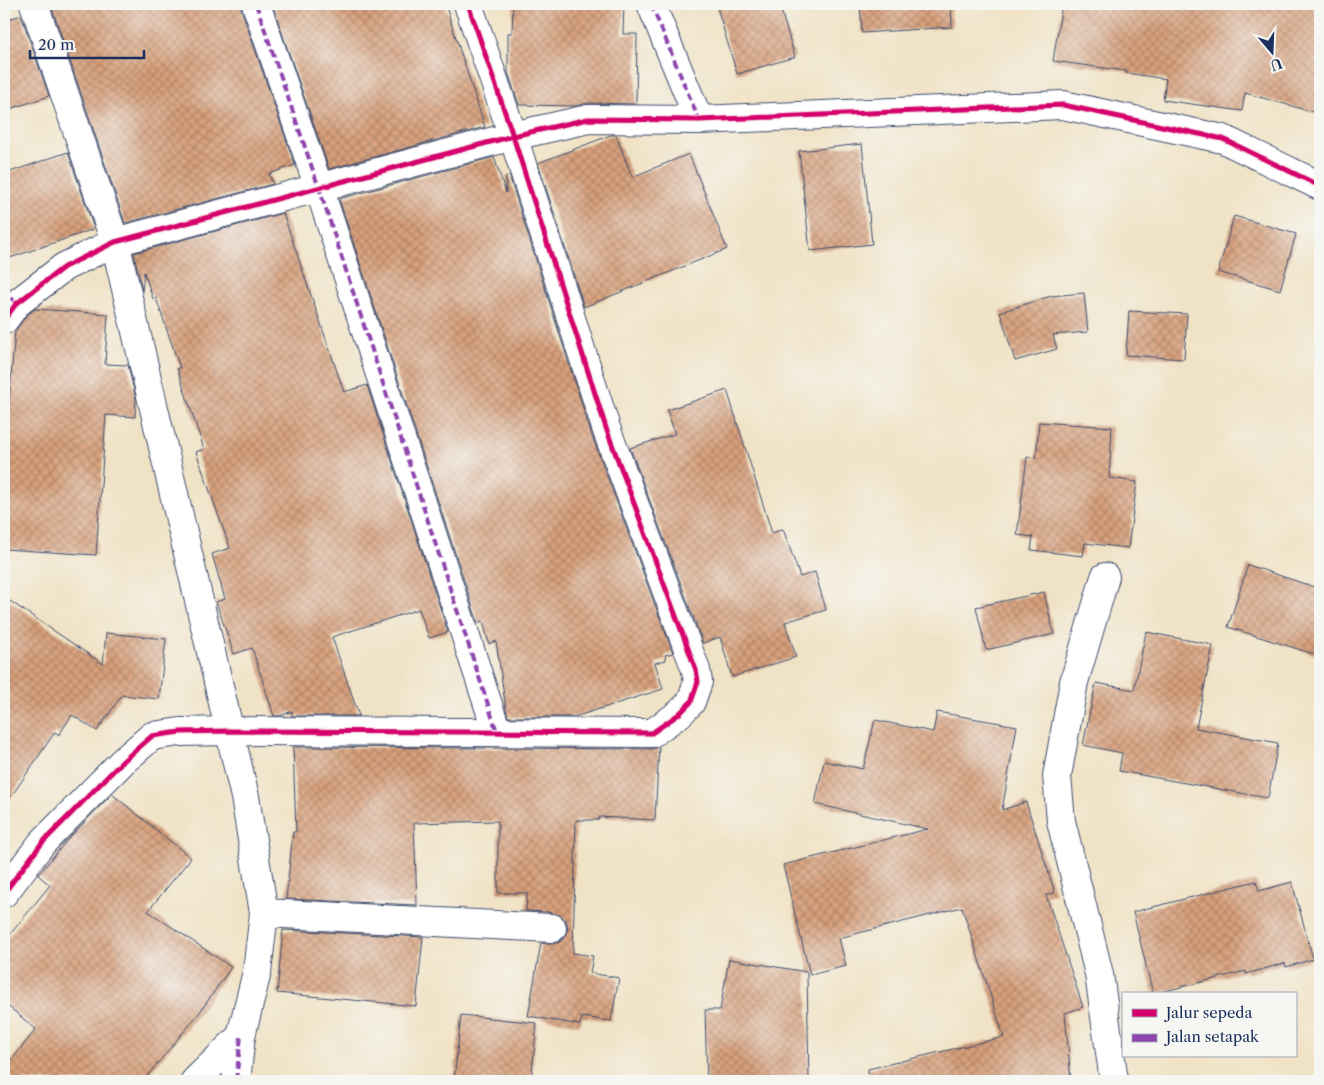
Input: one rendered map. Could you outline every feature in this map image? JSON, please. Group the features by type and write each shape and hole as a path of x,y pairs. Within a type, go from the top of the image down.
{"street":[{"path":"34,4 115,242 245,797 264,913 257,972 241,1036 236,1081"},
{"path":"256,4 319,188 498,732"},
{"path":"4,893 42,843 122,762 152,736 180,732 229,731 652,732 680,714 690,702 698,682 696,670 606,428 513,136 468,4"},
{"path":"651,4 699,120"},
{"path":"8,304 64,267 115,242 513,136 588,119 699,120 1063,105 1223,139 1320,186"},
{"path":"1105,577 1074,682 1057,776 1062,821 1099,974 1114,1081"},
{"path":"264,913 552,928"},
{"path":"195,1081 241,1036"}],"building":[{"path":"241,4 241,9 295,165 269,174 273,184 125,223 51,5"},
{"path":"272,4 445,4 485,127 329,169"},
{"path":"513,4 624,4 623,34 637,34 636,104 519,105 508,72 508,33 512,33"},
{"path":"716,4 779,4 795,57 737,74"},
{"path":"860,4 951,4 952,27 862,33"},
{"path":"1062,4 1320,4 1320,114 1245,93 1242,111 1163,100 1166,79 1126,73 1126,71 1053,61"},
{"path":"21,15 49,96 4,111 4,21"},
{"path":"611,135 616,135 632,177 689,154 727,249 584,307 538,163"},
{"path":"862,144 872,244 810,251 799,151"},
{"path":"68,152 94,229 4,260 4,174"},
{"path":"494,157 506,193 506,176 509,175 591,433 673,653 665,655 666,660 655,663 663,689 574,717 508,717 496,641 489,644 483,621 478,623 339,199"},
{"path":"283,213 344,392 367,385 448,632 429,638 419,609 332,637 359,716 292,716 292,711 280,716 274,716 252,648 234,654 216,602 225,599 212,554 230,548 196,452 204,449 177,368 180,368 156,298 153,299 144,272 142,291 134,253"},
{"path":"1234,216 1296,234 1280,290 1218,272"},
{"path":"1084,293 1088,332 1053,335 1057,349 1015,361 1000,312 1051,296"},
{"path":"35,309 108,314 105,364 128,365 136,399 135,417 106,415 96,555 4,549 4,415 8,415 15,331 27,315"},
{"path":"1129,311 1187,314 1184,359 1126,355"},
{"path":"727,390 772,533 783,529 800,577 815,572 826,610 785,622 796,657 732,677 720,637 703,643 630,448 675,434 667,410"},
{"path":"1039,422 1112,427 1109,478 1137,482 1128,548 1085,543 1083,556 1031,550 1033,537 1017,535 1027,457 1036,458"},
{"path":"1248,565 1320,589 1320,656 1228,627"},
{"path":"1044,592 1054,634 986,650 976,607"},
{"path":"4,597 103,664 106,633 166,639 159,699 122,695 97,731 72,715 59,735 55,732 4,807"},
{"path":"1146,632 1213,645 1196,728 1278,743 1268,798 1119,771 1122,753 1083,745 1096,683 1134,690"},
{"path":"937,712 1017,726 1002,810 1026,802 1055,893 1046,895 1083,1007 1065,1013 1071,1081 869,1081 868,1069 1004,1037 962,907 839,938 846,966 810,975 783,865 928,829 815,804 824,761 863,769 875,720 933,732"},
{"path":"293,747 652,749 659,747 655,820 599,817 599,820 576,820 573,953 593,956 590,973 619,978 611,1021 582,1017 580,1025 528,1016 541,943 552,944 560,942 568,928 566,920 560,915 526,911 527,893 498,893 498,821 414,823 417,905 286,899 293,832 296,832"},
{"path":"112,794 191,858 148,911 231,967 200,1012 143,1081 4,1081 4,1070 36,1029 4,1003 4,942 50,885 38,875 69,838"},
{"path":"1256,881 1259,891 1292,882 1313,959 1286,967 1285,963 1246,974 1246,971 1161,992 1153,992 1133,912"},
{"path":"283,930 423,937 416,1006 277,993"},
{"path":"729,959 807,972 809,1081 707,1081 705,1010 720,1010"},
{"path":"461,1015 537,1023 531,1081 454,1081"}],"marked path":[{"path":"256,4 319,188 497,732"},
{"path":"651,4 699,120"},
{"path":"4,288 16,304"},
{"path":"236,1081 241,1036"}],"cycle path":[{"path":"4,893 42,843 122,762 152,736 180,732 229,731 652,733 679,714 691,702 698,682 696,670 606,428 513,136 468,4"},
{"path":"4,320 16,304 64,267 115,242 513,136 588,119 699,120 1063,105 1223,139 1320,186"}]}
